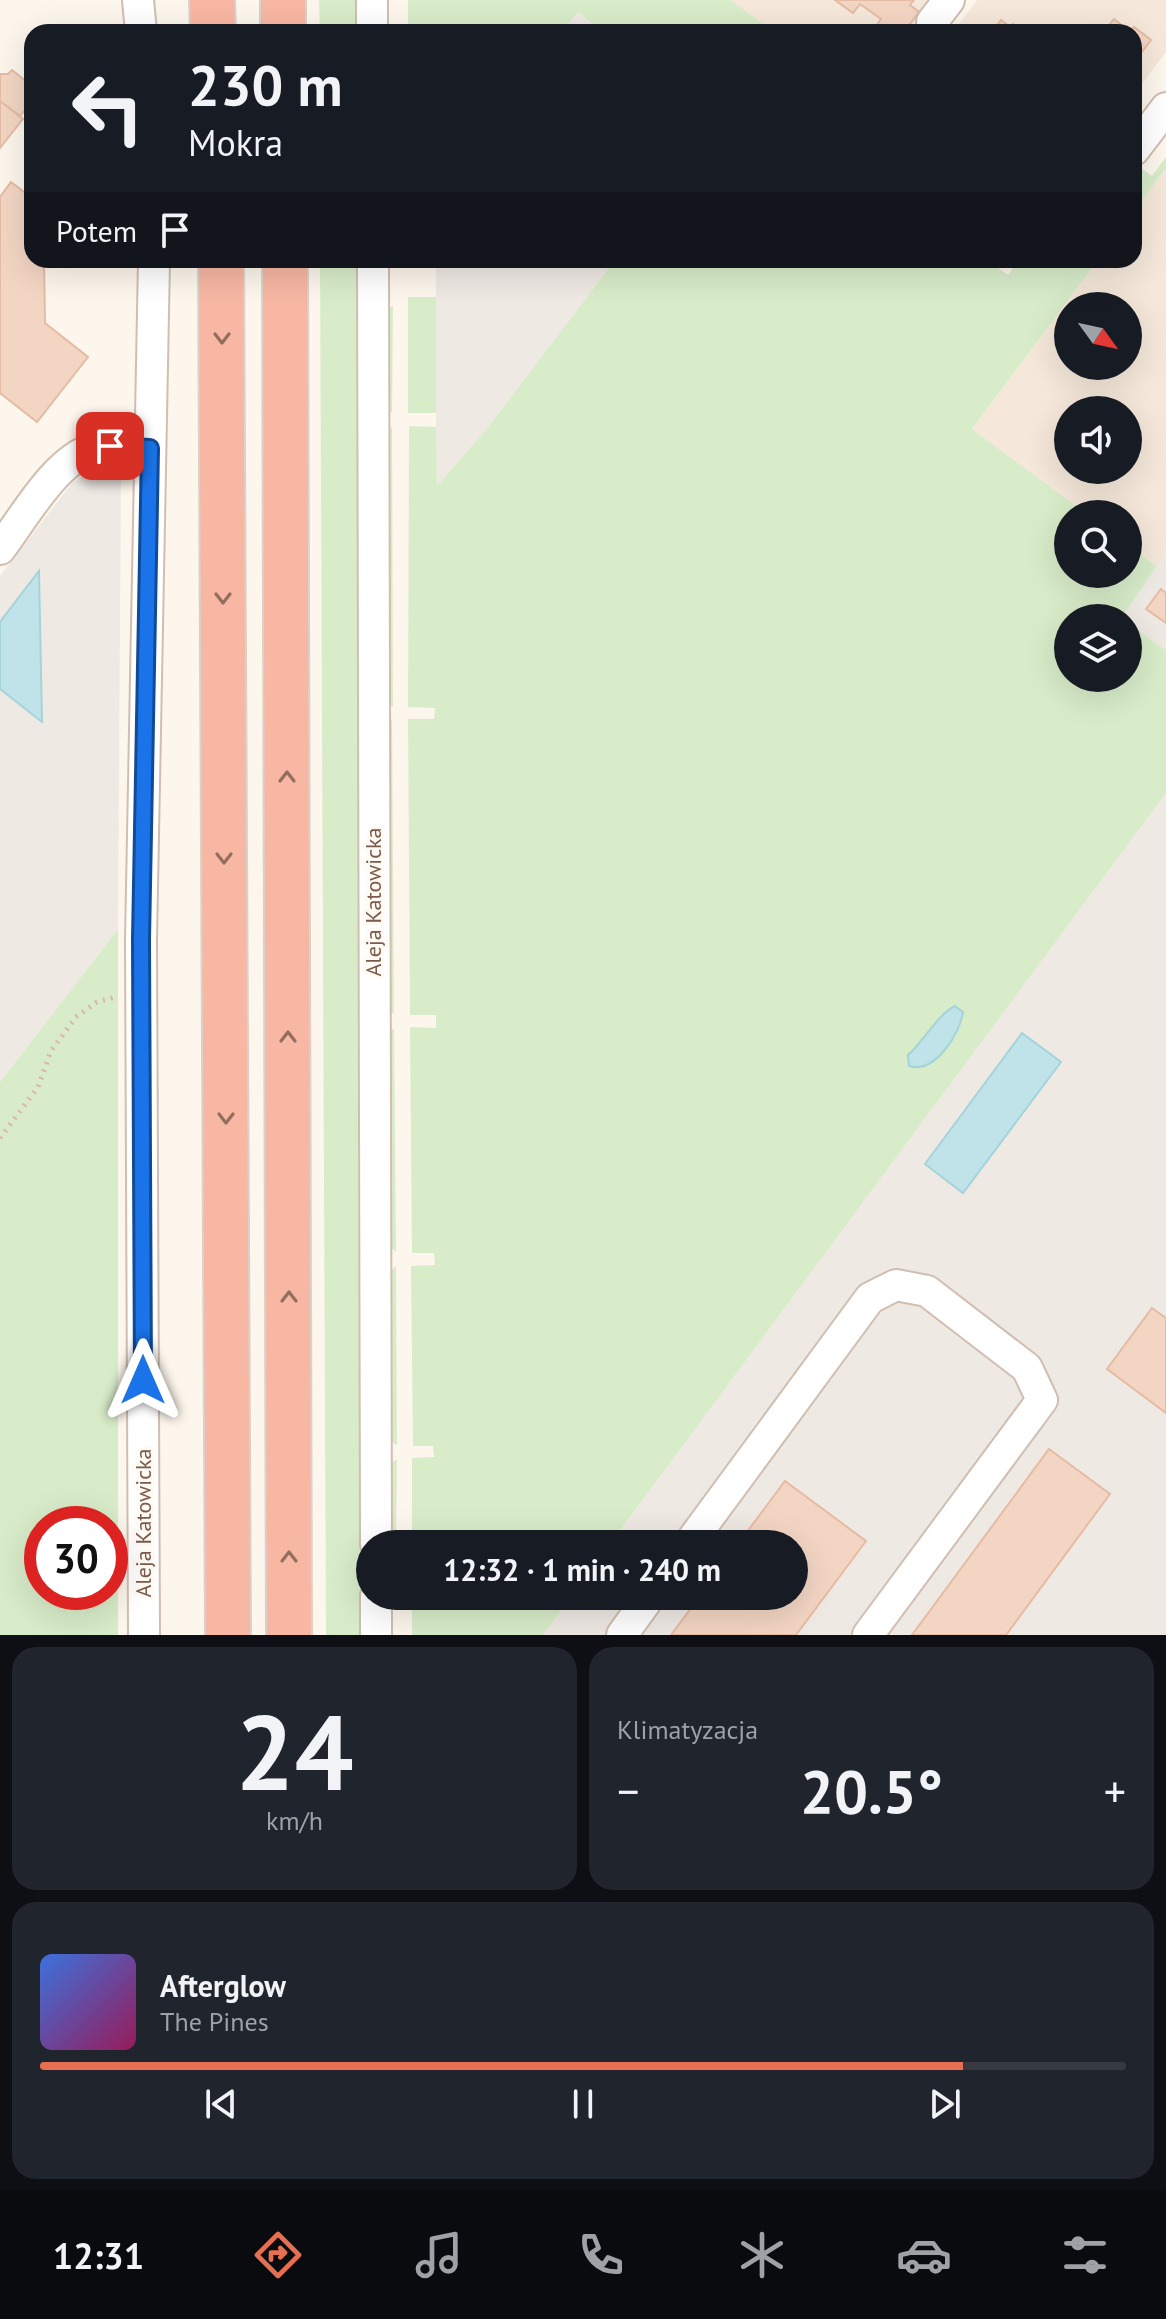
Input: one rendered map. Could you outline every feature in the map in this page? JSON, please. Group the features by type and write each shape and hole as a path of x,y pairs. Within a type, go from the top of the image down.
{"highway":[{"path":"212,0 213,24"},
{"path":"283,0 283,24"},
{"path":"221,268 228,1635"},
{"path":"285,268 289,1635"}],"street":[{"path":"138,0 140,24"},
{"path":"372,0 372,24"},
{"path":"1142,140 1166,108"},
{"name":"Aleja Katowicka","path":"144,1635 141,996 154,268"},
{"name":"Aleja Katowicka","path":"373,268 376,1530"},
{"path":"0,549 58,473 79,454 110,446 150,448"},
{"path":"699,1530 870,1298 896,1285 927,1291 1027,1368 1042,1400 868,1635"},
{"path":"376,1610 376,1635"},
{"path":"622,1635 640,1610"}],"path":[{"path":"0,1138 38,1087 51,1051 76,1017 97,1002 123,995 141,996"}],"shaded area":[{"path":"731,0 936,0 936,24 763,24"},
{"path":"977,0 1166,0 1166,52 1142,84 1142,24 959,24"},
{"path":"578,12 593,24 568,24"},
{"path":"1166,168 1166,554 1157,566 1142,555 1142,500 1068,500 972,429 1054,319 1054,380 1142,380 1142,292 1074,292 1092,268 1142,268 1142,200"},
{"path":"436,268 609,268 489,426 436,487"},
{"path":"121,466 118,929 0,1082 0,576 73,482 97,468"},
{"path":"1166,554 1166,650 1142,633 1142,604 1129,604"},
{"path":"1166,793 1166,1635 543,1635 562,1610 808,1610 808,1530 620,1530"}],"green space":[{"path":"319,0 357,0 357,24 320,24"},
{"path":"408,0 731,0 763,24 593,24 578,12 568,24 408,24"},
{"path":"1166,157 1166,168 1142,200 1142,168 1152,176"},
{"path":"320,268 357,268 362,1530 356,1530 356,1610 362,1610 362,1635 326,1635"},
{"path":"609,268 998,268 1008,275 1013,268 1092,268 1074,292 1054,292 1054,319 972,429 1068,500 1054,500 1054,588 1142,588 1131,604 1054,604 1054,692 1142,692 1142,633 1166,650 1166,793 620,1530 412,1530 412,1458 434,1457 433,1446 413,1446 411,1266 435,1265 434,1253 412,1253 410,1027 436,1028 436,1015 410,1015 408,719 434,719 435,708 408,707 409,426 436,427 437,486 489,426"},
{"path":"408,297 436,297 436,413 408,413"},
{"path":"393,305 392,413 388,410 384,313"},
{"path":"392,427 393,707 389,704 387,430"},
{"path":"1142,555 1157,566 1142,588"},
{"path":"392,720 394,1014 389,1010 387,726"},
{"path":"118,929 118,1506 24,1506 24,1610 118,1610 118,1635 0,1635 0,1082"},
{"path":"394,1028 396,1252 389,1246 389,1032"},
{"path":"396,1266 397,1445 390,1441 390,1272"},
{"path":"397,1459 396,1530 389,1530 389,1465"},
{"path":"412,1610 562,1610 543,1635 412,1635"}],"water":[{"path":"39,571 42,722 0,689 0,622"},
{"path":"955,1006 963,1012 961,1021 945,1050 928,1064 909,1066 908,1055 942,1015"},
{"path":"1022,1033 1061,1062 963,1193 925,1164"}],"building":[{"path":"835,0 914,0 910,5 919,12 910,24 878,24 881,19 860,4 853,13"},
{"path":"1142,33 1151,40 1142,52"},
{"path":"12,70 24,80 24,111 20,116 0,101 0,74 8,74"},
{"path":"0,101 23,119 0,148"},
{"path":"11,182 24,192 24,268 44,268 45,323 88,357 37,422 0,393 0,197"},
{"path":"1161,589 1166,593 1166,623 1146,609"},
{"path":"1152,1308 1166,1318 1166,1413 1107,1369"},
{"path":"1049,1449 1110,1494 1006,1635 912,1635"},
{"path":"785,1481 866,1541 796,1635 671,1635 690,1610 808,1610 808,1530 748,1530"}],"route":[{"path":"110,446 150,448 141,940 143,1380"}]}
